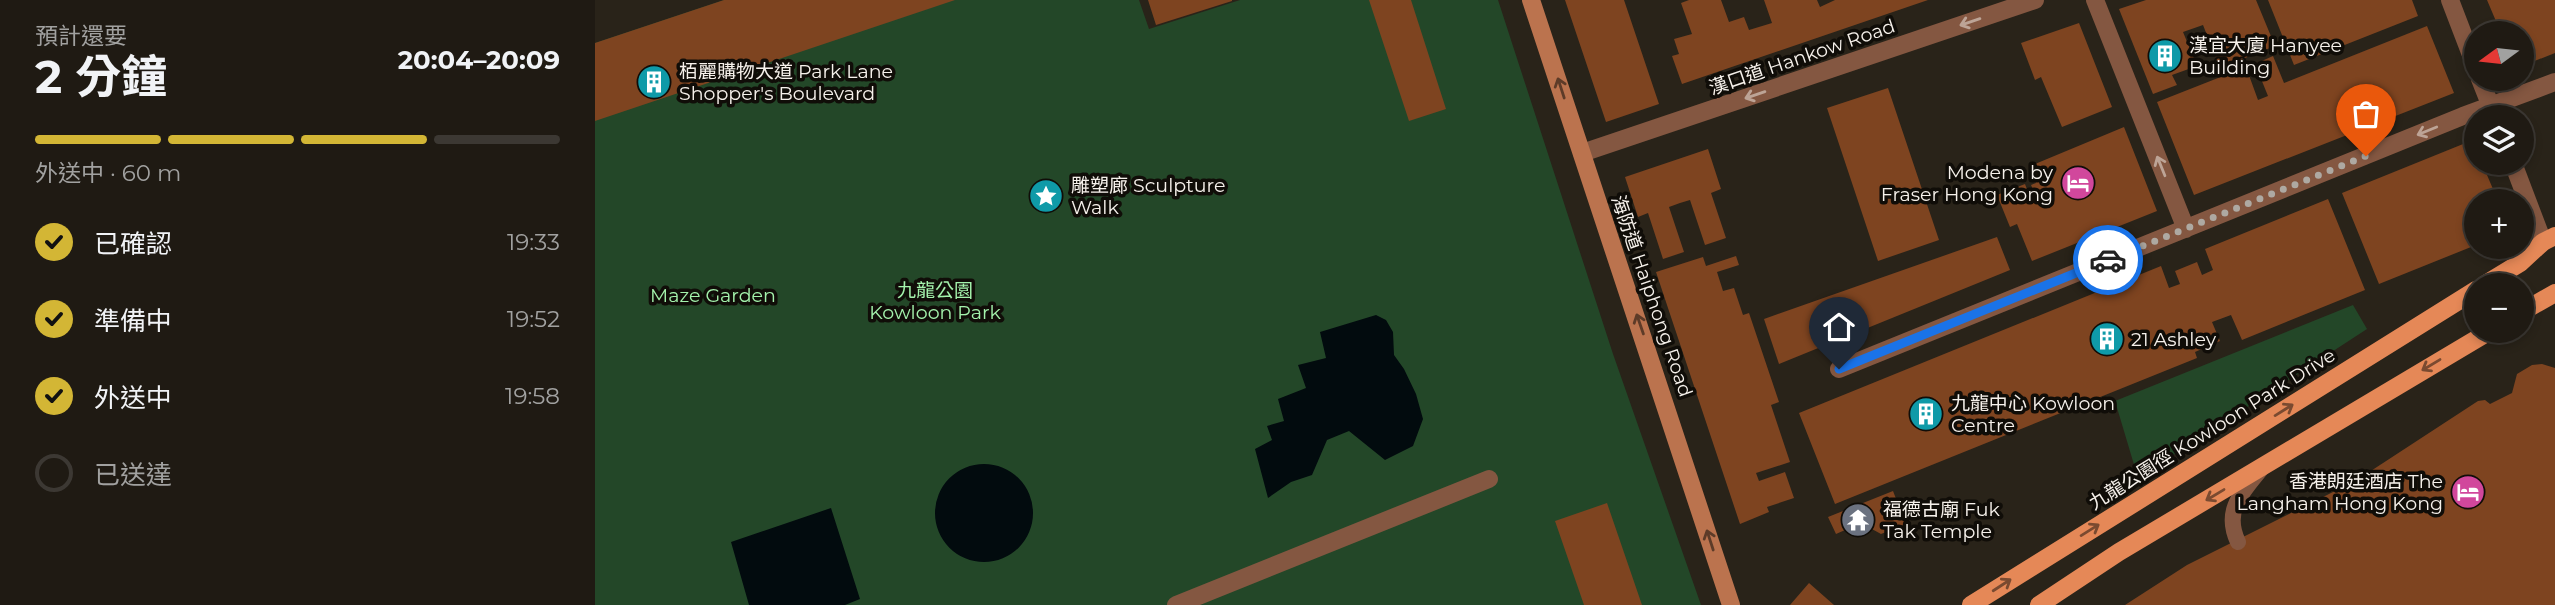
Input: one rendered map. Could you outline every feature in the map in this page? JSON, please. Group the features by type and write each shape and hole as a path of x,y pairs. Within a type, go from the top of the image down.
{"main road":[{"path":"2504,273 2551,241"},
{"path":"2534,305 2555,292"},
{"name":"九龍公園徑 Kowloon Park Drive","path":"1971,605 2464,297"},
{"path":"2040,605 2119,552 2470,343"}],"street":[{"name":"海防道 Haiphong Road","path":"1531,0 1731,605"},
{"name":"漢口道 Hankow Road","path":"1582,153 2035,0"},
{"path":"2095,0 2186,229"},
{"path":"2450,0 2464,37"},
{"path":"2507,105 2555,82"},
{"path":"1839,369 2186,229 2464,123"},
{"path":"2519,175 2551,241"},
{"path":"1176,605 1489,479"}],"lane":[{"path":"2238,542 2232,517 2236,503 2265,465"}],"green space":[{"name":"九龍公園 Kowloon Park","path":"724,0 1139,0 1149,29 1240,0 1498,0 1613,354 1701,605 595,605 595,43"},
{"path":"2353,305 2367,329 2138,478 2115,401"}],"shaded area":[{"path":"1376,315 1386,320 1393,332 1394,355 1416,394 1423,419 1413,446 1385,460 1349,431 1327,440 1312,475 1291,482 1268,498 1255,449 1272,440 1267,426 1284,421 1278,399 1306,388 1298,365 1326,358 1320,332"},
{"path":"984,464 1003,468 1019,478 1029,494 1033,513 1029,532 1019,548 1003,558 984,562 965,558 949,548 939,532 935,513 939,494 949,478 965,468"},
{"path":"831,508 860,599 845,605 749,605 731,542"}],"building":[{"name":"栢麗購物大道 Park Lane Shopper's Boulevard","path":"724,0 955,0 595,121 595,43"},
{"path":"1148,0 1232,0 1232,1 1156,25"},
{"path":"1369,0 1411,0 1446,109 1409,121"},
{"path":"1565,0 1624,0 1659,104 1606,122"},
{"path":"1689,0 1721,0 1729,22 1744,17 1749,30 1772,23 1764,0 1817,0 1820,7 1835,0 1928,0 1682,84 1672,56 1679,54 1674,39 1692,34 1681,3"},
{"name":"漢宜大廈 Hanyee Building","path":"2146,0 2256,0 2275,46 2220,68 2203,25 2183,32 2197,66 2172,75 2177,85 2153,94 2119,9"},
{"path":"2268,0 2412,0 2418,16 2294,65"},
{"path":"2487,0 2555,0 2555,53 2534,61 2534,21 2496,21"},
{"path":"2079,23 2112,107 2062,127 2041,77 2035,80 2021,43"},
{"path":"2427,26 2454,93 2194,195 2157,102 2246,67 2258,100 2268,96 2255,64 2273,56 2284,83"},
{"path":"1888,88 1939,240 1878,261 1827,108"},
{"path":"2124,127 2157,211 2032,261 2017,224 2010,227 1997,195 2025,184 2032,203 2038,201 2031,185 2036,183 2030,166"},
{"path":"2464,144 2464,175 2487,175 2493,189 2464,189 2464,250 2379,284 2342,193"},
{"path":"1708,149 1721,189 1711,193 1726,238 1705,245 1690,200 1680,203 1669,207 1684,252 1663,259 1648,213 1638,217 1625,177"},
{"path":"2328,199 2365,290 2242,340 2231,315 2212,322 2220,341 2195,352 2197,358 1835,504 1799,413 2161,266 2169,288 2180,284 2175,271 2197,262 2202,275 2213,270 2205,249"},
{"path":"1997,237 2010,270 1779,364 1764,319"},
{"path":"1736,256 1739,265 1717,272 1723,291 1734,288 1743,315 1749,313 1779,402 1771,405 1790,462 1756,473 1759,481 1785,472 1794,498 1767,507 1769,512 1740,524 1656,272 1703,257 1706,266"},
{"path":"2542,364 2555,368 2555,605 2125,605 2187,565 2357,480 2478,401 2485,400 2490,404 2512,393 2517,374 2532,365"},
{"name":"福德古廟 Fuk Tak Temple","path":"1893,491 1906,524 1881,534 1861,523 1836,534 1828,517"},
{"path":"1607,503 1642,605 1584,605 1555,521"},
{"path":"1809,583 1834,605 1790,605"}],"way so far":[{"path":"2108,260 2366,156"}],"place":[{"name":"漢宜大廈 Hanyee Building","path":"2165,56"},
{"name":"栢麗購物大道 Park Lane Shopper's Boulevard","path":"654,82"},
{"name":"Modena by Fraser Hong Kong","path":"2078,183"},
{"name":"雕塑廊 Sculpture Walk","path":"1046,196"},
{"name":"21 Ashley","path":"2107,339"},
{"name":"九龍中心 Kowloon Centre","path":"1926,414"},
{"name":"香港朗廷酒店 The Langham Hong Kong","path":"2468,492"},
{"name":"福德古廟 Fuk Tak Temple","path":"1858,520"}],"route":[{"path":"1839,369 2108,260"}],"park label":[{"name":"Maze Garden","path":"713,295"}]}
